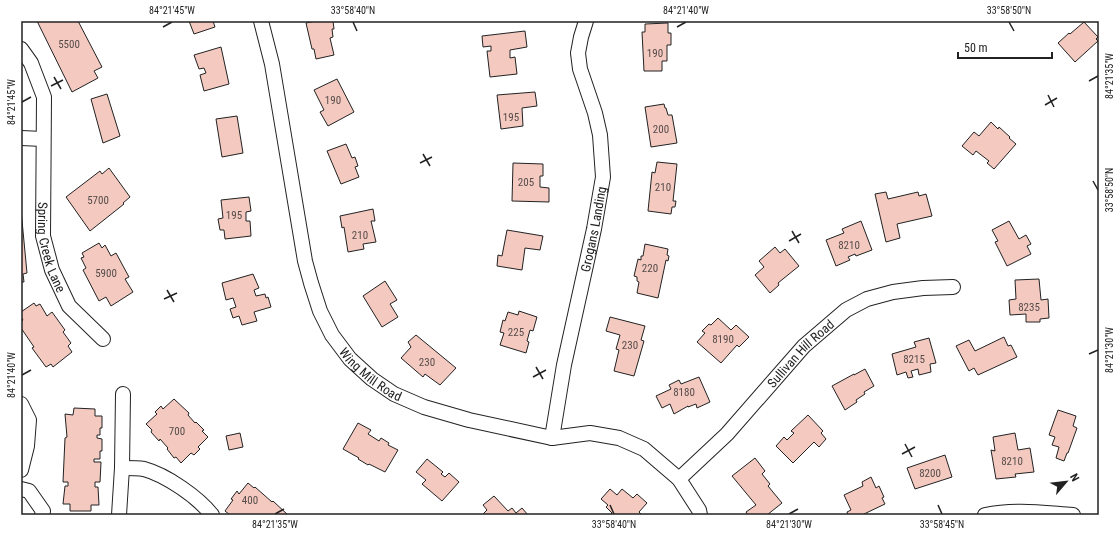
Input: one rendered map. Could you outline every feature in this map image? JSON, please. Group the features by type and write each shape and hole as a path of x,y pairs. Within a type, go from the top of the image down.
{"street":[{"name":"Wing Mill Road","path":"261,21 272,64 307,268 320,311 332,335 350,359 372,379 394,394 424,407 461,418 552,438 590,433 618,438 644,449 679,479 700,515"},
{"name":"Grogans Landing","path":"552,438 564,365 594,229 603,177 600,135 595,113 580,69 578,53 586,21"},
{"name":"Spring Creek Lane","path":"21,49 31,62 44,97 43,236 52,270 68,306 103,339"},
{"path":"21,138 43,139"},
{"name":"Sullivan Hill Road","path":"679,479 727,434 804,346 846,310 867,299 894,292 923,288 953,287"},
{"path":"119,515 122,468 123,394"},
{"path":"21,404 29,420 27,446 21,470"},
{"path":"122,468 144,469 173,482 206,507 212,515"},
{"path":"21,489 29,491 43,511 42,515"},
{"path":"985,515 1002,512 1024,511 1073,515"}],"building":[{"path":"37,21 78,21 102,67 94,71 98,78 72,92"},
{"path":"189,21 213,21 215,27 194,34"},
{"path":"315,21 333,21 333,37 330,38 334,55 316,59 306,23"},
{"path":"1084,22 1098,37 1096,39 1098,41 1075,62 1058,43"},
{"path":"668,23 668,33 671,33 671,45 667,45 667,61 662,61 662,71 644,71 642,32 645,32 645,24"},
{"path":"525,31 527,47 510,50 510,58 515,57 517,74 490,77 487,51 491,51 491,46 483,47 482,36"},
{"path":"221,47 229,84 204,91 200,75 206,73 204,68 199,69 194,55"},
{"path":"337,79 354,112 328,126 320,112 324,110 314,90"},
{"path":"535,92 537,106 522,108 523,126 501,129 497,95"},
{"path":"107,94 120,136 103,143 91,99"},
{"path":"664,104 668,115 672,115 677,143 651,147 645,107"},
{"path":"237,116 243,153 222,157 216,119"},
{"path":"991,122 998,129 999,127 1016,144 994,169 987,163 989,161 976,151 973,155 962,146 974,132 979,136"},
{"path":"346,144 352,158 355,157 358,166 355,167 359,177 341,184 327,151"},
{"path":"657,162 677,164 673,201 676,201 675,207 672,207 671,214 648,211 652,172 655,173"},
{"path":"513,163 543,164 543,176 540,176 540,187 549,188 549,202 512,201"},
{"path":"109,168 130,197 123,203 124,204 90,231 66,197 100,171 102,174"},
{"path":"886,192 888,199 918,192 919,196 926,194 932,216 897,224 900,238 886,242 875,194"},
{"path":"249,197 251,211 246,212 246,221 250,221 251,236 225,239 224,230 220,230 218,219 223,218 221,200"},
{"path":"373,209 375,221 371,221 376,242 363,244 364,249 348,252 344,227 342,228 340,216"},
{"path":"21,210 27,273 23,274 24,282 21,282"},
{"path":"861,221 872,250 856,256 855,254 848,257 850,260 836,266 826,240 844,233 842,229"},
{"path":"1009,221 1019,239 1026,235 1031,244 1027,246 1031,254 1007,266 995,242 998,241 992,230"},
{"path":"507,230 543,236 540,250 525,248 522,270 497,266 498,255 502,256"},
{"path":"99,243 102,248 105,245 111,256 116,253 129,277 125,279 133,292 111,306 106,297 99,301 83,270 86,268 81,258 84,257 82,253"},
{"path":"645,244 668,249 668,261 666,260 658,298 637,293 639,282 637,281 637,277 634,276 638,259 641,260 641,256 643,256"},
{"path":"775,247 780,253 785,249 799,266 778,283 779,285 770,293 755,275 764,267 759,261"},
{"path":"253,274 259,288 254,290 256,296 265,294 266,298 268,297 271,307 254,312 257,321 242,325 239,316 233,318 230,309 236,307 233,298 226,300 222,283"},
{"path":"1039,279 1041,300 1048,299 1049,318 1040,319 1040,322 1026,322 1026,314 1010,315 1009,300 1016,299 1015,280"},
{"path":"385,281 397,300 390,304 398,317 382,327 363,296"},
{"path":"34,303 36,306 40,304 47,316 52,312 65,330 63,332 71,343 68,346 72,352 53,367 51,364 46,367 32,348 34,347 21,328 21,322 23,320 21,317 21,312"},
{"path":"519,311 537,317 533,331 530,330 526,353 500,345 504,333 500,332 503,320 505,321 508,312 518,315"},
{"path":"610,317 645,326 641,340 644,341 634,376 614,371 619,350 616,349 620,335 606,331"},
{"path":"718,318 731,330 736,325 749,337 739,347 737,345 721,363 697,342 705,333 702,331"},
{"path":"416,335 456,368 440,385 425,374 423,377 401,358 411,347 408,342"},
{"path":"1004,337 1008,346 1011,345 1017,357 978,375 974,368 969,371 956,346 969,340 975,351"},
{"path":"929,338 936,363 930,364 931,372 919,375 918,369 911,371 913,377 908,378 906,372 897,375 892,354 916,347 914,342"},
{"path":"865,369 874,386 864,392 865,394 856,400 857,402 845,410 832,386"},
{"path":"699,377 710,402 697,408 696,404 688,406 674,414 670,404 662,408 656,396 671,389 669,385 679,380 681,384"},
{"path":"174,399 189,413 188,415 204,430 202,431 208,437 198,447 200,449 194,455 191,453 181,463 176,457 174,458 167,449 168,448 160,439 159,441 146,424 157,414 155,412 161,406 163,409"},
{"path":"74,408 95,409 95,416 102,416 102,428 100,428 100,435 97,435 97,438 102,439 102,451 100,451 100,459 94,459 94,462 101,462 100,482 95,482 95,487 98,487 99,505 91,505 91,511 70,511 70,504 63,504 65,486 68,486 68,482 63,482 65,438 67,437 65,414 73,415"},
{"path":"1058,410 1076,416 1073,426 1077,428 1064,461 1056,458 1059,447 1052,445 1055,437 1049,435"},
{"path":"808,415 823,431 821,433 826,439 819,447 814,442 793,463 776,446 784,437 787,440 794,433 791,431"},
{"path":"358,423 371,430 368,434 379,441 381,438 389,443 388,445 398,450 385,472 369,464 368,465 343,449"},
{"path":"240,433 243,447 229,450 226,436"},
{"path":"1015,433 1018,450 1030,448 1034,472 1015,474 1016,477 996,479 991,450 995,451 993,437"},
{"path":"945,455 952,477 915,489 907,468"},
{"path":"755,458 765,471 762,474 770,484 768,486 782,503 767,515 748,515 746,512 756,505 732,476"},
{"path":"427,459 443,472 441,474 445,477 449,473 459,482 442,501 422,484 426,480 416,472"},
{"path":"871,477 876,488 879,486 884,497 882,498 885,504 864,514 865,515 848,515 847,512 851,510 844,495 863,486 862,482"},
{"path":"248,483 254,488 255,487 272,502 273,501 288,515 230,515 225,511 233,500 231,499 237,491 239,494"},
{"path":"610,489 617,495 622,489 633,498 637,494 647,503 639,512 642,515 610,515 612,513 606,507 608,505 601,499"},
{"path":"494,496 508,511 512,508 516,513 522,508 528,515 482,515 487,510 483,505"}]}
